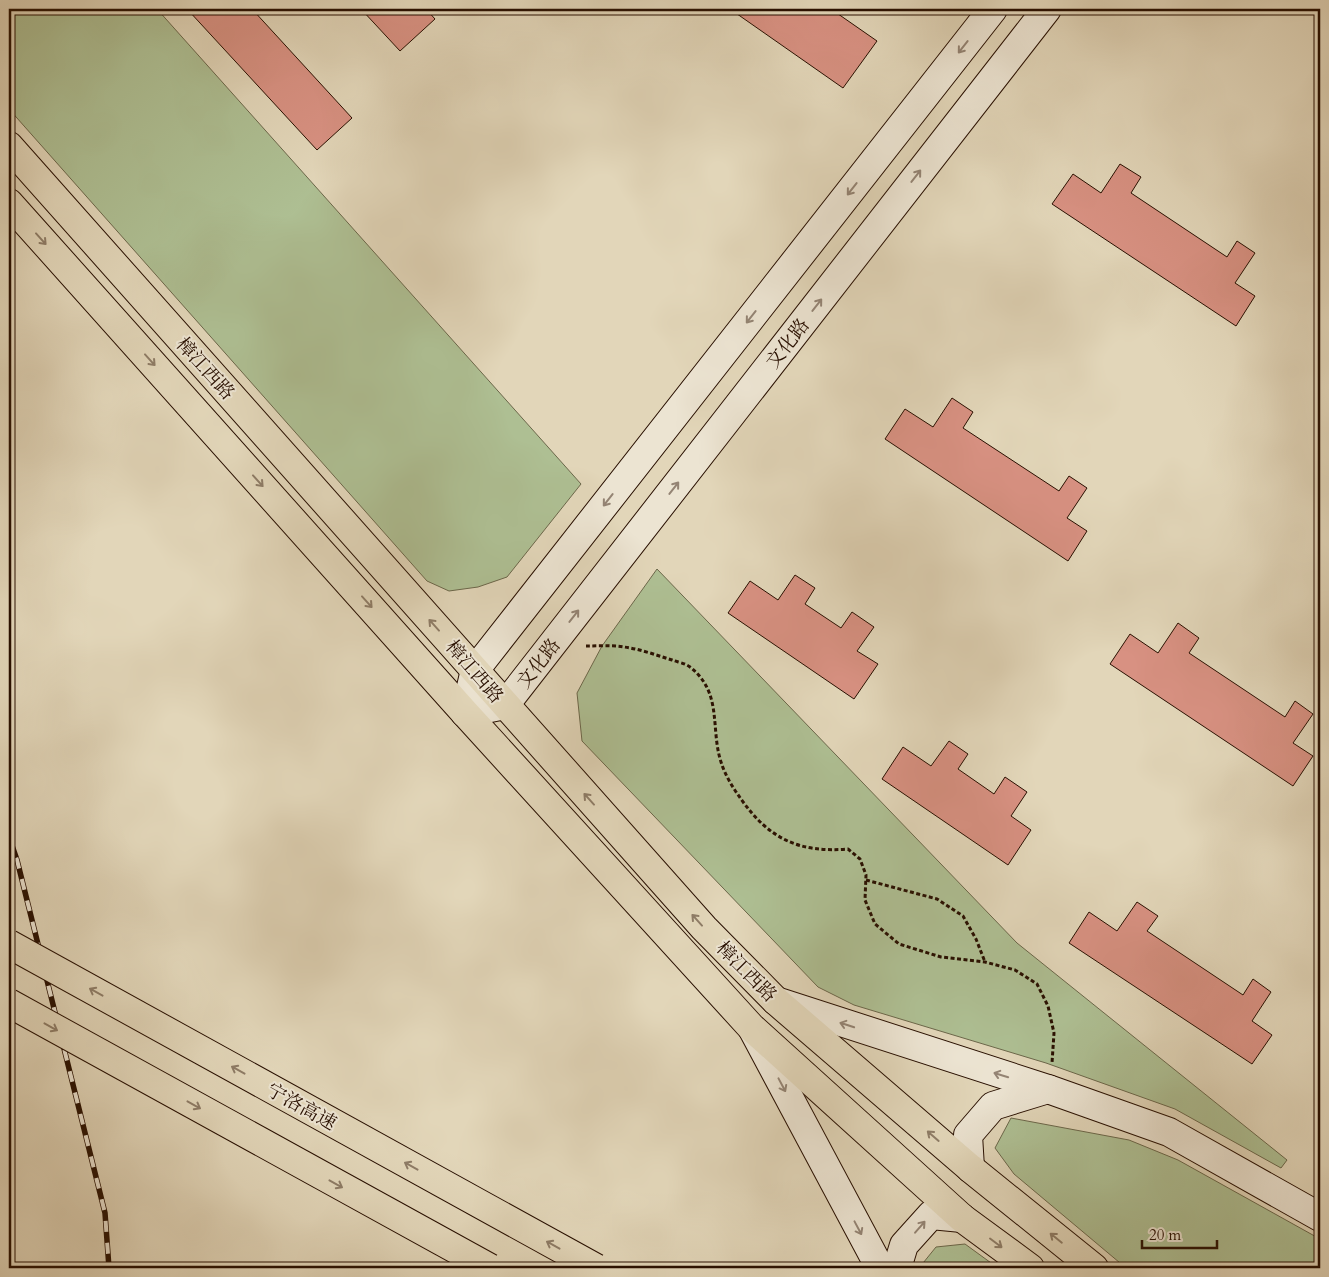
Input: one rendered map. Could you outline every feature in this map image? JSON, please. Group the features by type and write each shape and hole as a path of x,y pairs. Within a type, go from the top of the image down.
{"main road":[{"name":"樟江西路","path":"9,146 704,928 776,1001 970,1168 1094,1268"},
{"name":"樟江西路","path":"9,203 465,712 751,1027 962,1218 1030,1268"},
{"name":"宁洛高速","path":"9,944 596,1268"},
{"path":"9,1003 490,1268"}],"street":[{"path":"465,712 474,670 993,9"},
{"name":"文化路","path":"465,712 505,706 1047,9"},
{"path":"776,1001 1048,1089 1169,1132 1320,1217"},
{"path":"751,1027 880,1268"},
{"path":"970,1168 968,1135 993,1106 1048,1089"},
{"path":"897,1268 904,1245 930,1215 962,1218"}],"path":[{"path":"553,644 623,647 657,655 689,666 704,682 713,701 720,762 732,787 752,815 773,834 799,845 827,851 848,849 860,859 866,880 865,900 875,924 899,944 942,957 985,962 1015,970 1037,984 1048,1006 1054,1033 1048,1089"},
{"path":"866,880 937,899 963,916 976,939 985,962"}],"green space":[{"path":"9,9 157,9 581,484 507,577 478,587 449,591 427,581 9,109"},
{"path":"657,569 1017,943 1287,1160 1281,1168 1175,1109 1046,1063 854,1005 818,987 582,741 577,693 602,646"},
{"path":"1011,1118 1129,1140 1178,1160 1320,1239 1320,1268 1126,1268 1014,1174 995,1148"},
{"path":"965,1244 998,1268 919,1268 936,1247"}],"building":[{"path":"189,9 252,9 352,118 317,150"},
{"path":"361,9 426,9 435,19 400,51"},
{"path":"730,9 831,9 877,41 843,88"},
{"path":"1120,164 1141,177 1131,193 1227,257 1237,241 1255,253 1235,283 1255,296 1236,326 1052,204 1073,174 1101,193"},
{"path":"952,398 973,412 963,428 1059,491 1069,476 1087,488 1067,518 1087,531 1068,561 885,439 905,409 933,427"},
{"path":"795,575 815,588 805,604 841,628 852,612 874,627 857,651 878,664 854,699 728,613 750,581 778,600"},
{"path":"1178,623 1199,638 1189,653 1285,717 1295,701 1313,714 1293,743 1313,756 1293,786 1110,664 1130,634 1158,653"},
{"path":"949,741 968,754 958,769 994,794 1005,777 1027,792 1011,816 1031,830 1008,865 882,779 903,747 931,766"},
{"path":"1137,902 1158,916 1147,931 1243,995 1253,979 1271,992 1252,1021 1272,1035 1252,1064 1069,943 1089,912 1117,931"}],"railway":[{"path":"9,837 17,860 105,1213 109,1268"}]}
